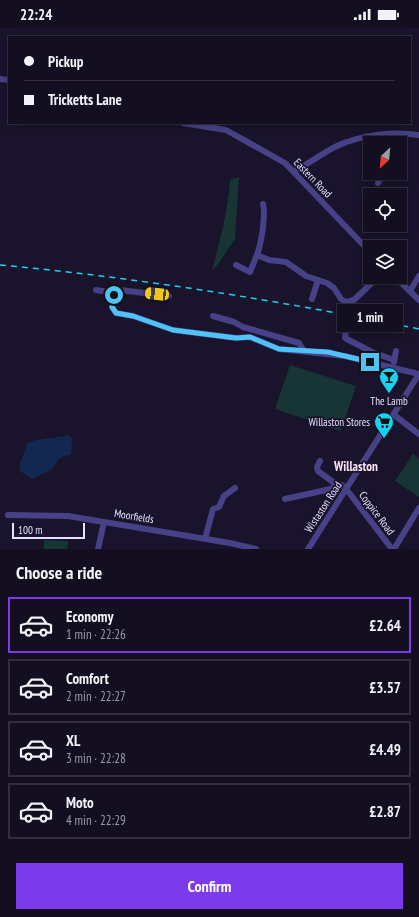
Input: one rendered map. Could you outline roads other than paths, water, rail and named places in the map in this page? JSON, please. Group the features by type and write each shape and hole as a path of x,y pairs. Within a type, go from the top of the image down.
{"street":[{"name":"Eastern Road","path":"189,124 226,130 285,163 363,245"},
{"path":"294,171 337,146 355,139 405,132 419,135"},
{"path":"236,265 252,274 261,243 265,211 264,204"},
{"path":"257,255 269,260 286,262 306,276 331,285 342,299 349,303 371,284"},
{"path":"410,291 419,276"},
{"path":"312,299 318,280"},
{"path":"402,284 419,300"},
{"path":"96,290 110,292 114,295"},
{"path":"169,296 120,290 114,295 112,307 116,313 133,316 173,330 236,338 250,337 279,349 345,356 419,374"},
{"path":"213,316 234,322 243,327 299,343 304,351"},
{"path":"346,329 345,338 372,352 394,360"},
{"path":"394,368 396,351"},
{"name":"Wistaston Road","path":"308,549 419,374"},
{"path":"394,415 419,434"},
{"path":"320,461 317,467 318,471 337,485 342,485 346,490"},
{"path":"285,499 331,489 337,485"},
{"path":"206,539 213,509 219,507 224,496 235,488"},
{"name":"Coppice Road","path":"346,490 393,549"},
{"path":"393,549 419,508"},
{"name":"Moorfields","path":"8,515 68,516 206,539 256,549"},
{"path":"98,549 104,522"}],"water":[{"path":"69,435 72,439 71,454 59,459 52,469 32,479 20,471 20,463 28,443"}],"railway":[{"path":"0,265 53,270 210,291 419,329"}],"place":[{"name":"The Lamb","path":"389,394"},
{"name":"Willaston Stores","path":"384,439"}],"district":[{"name":"Willaston","path":"356,466"}]}
